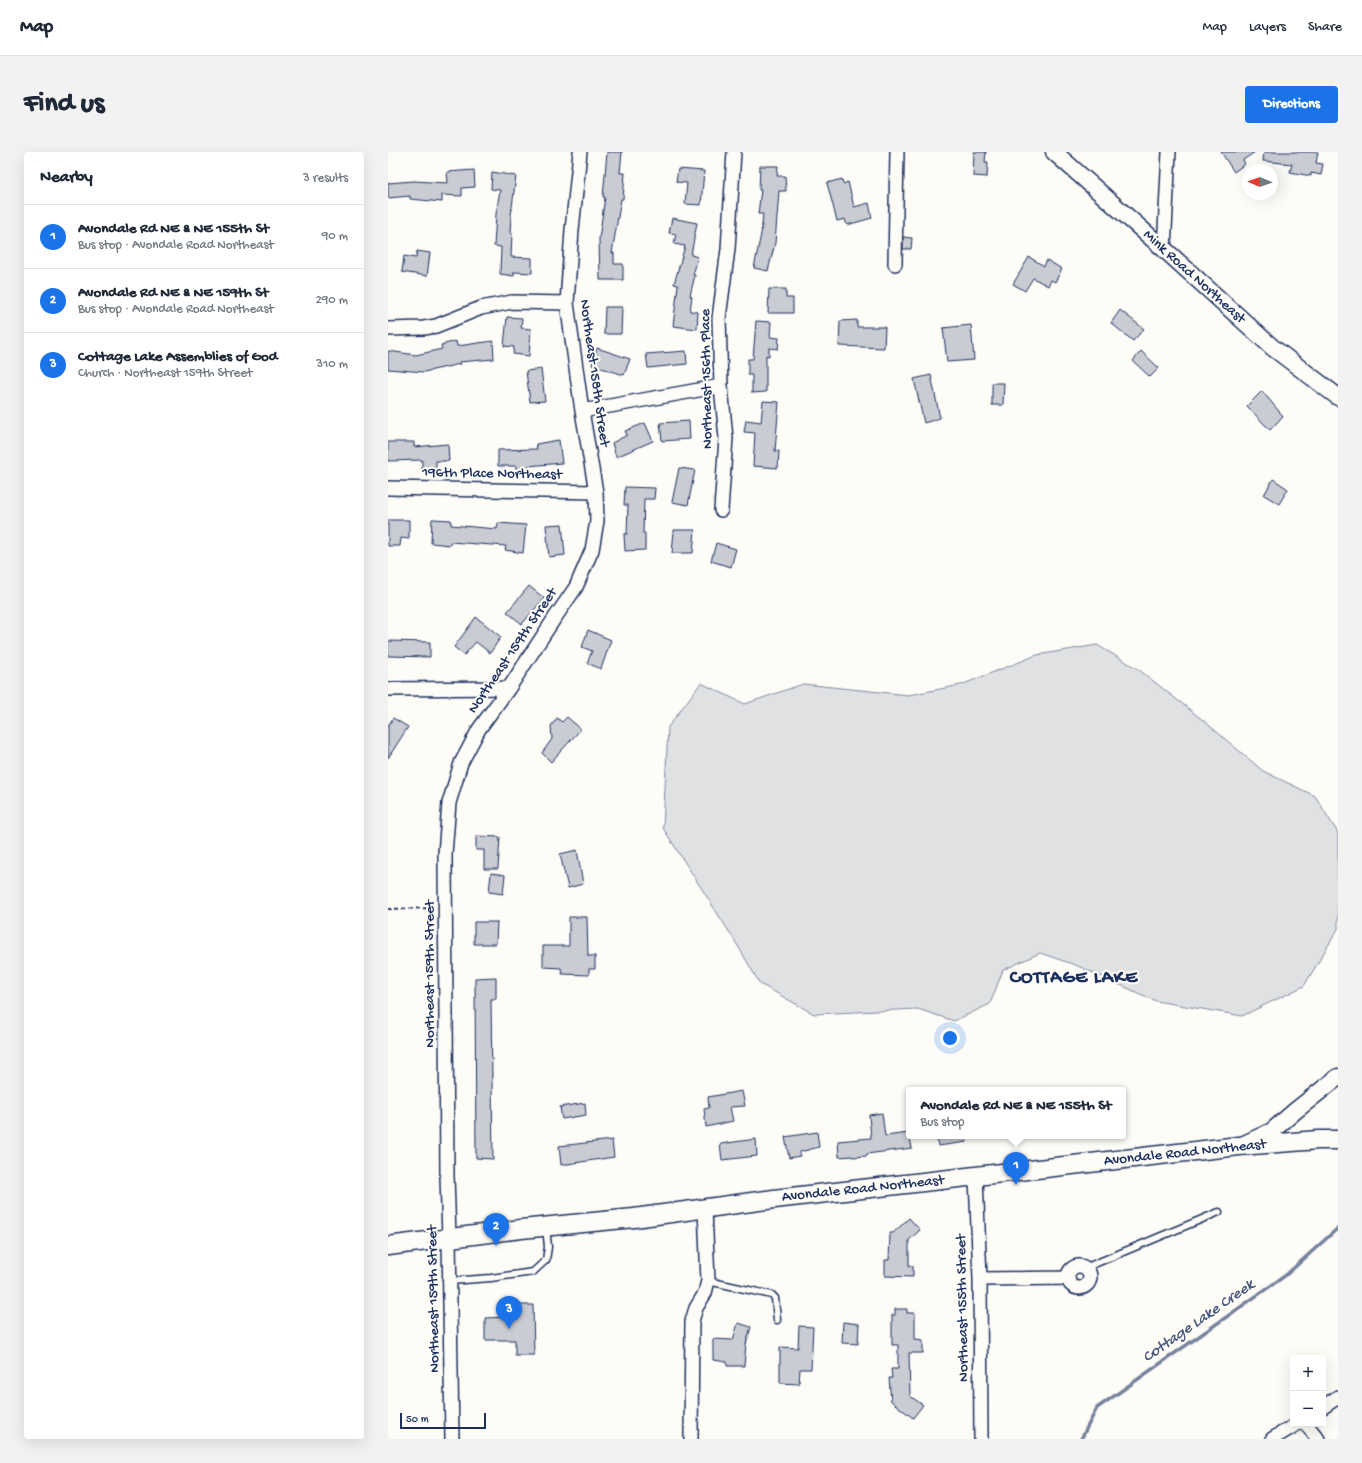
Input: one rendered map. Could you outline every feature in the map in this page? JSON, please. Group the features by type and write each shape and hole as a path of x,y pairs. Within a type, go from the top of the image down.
{"main road":[{"name":"Avondale Road Northeast","path":"388,1246 634,1218 774,1199 1239,1146 1338,1140"}],"street":[{"name":"Northeast 158th Street","path":"580,152 572,230 567,304 582,411 596,492 597,521 592,550"},
{"name":"Northeast 156th Place","path":"721,510 726,438 721,386 719,318 728,249 734,152"},
{"path":"895,264 897,152"},
{"name":"Mink Road Northeast","path":"1054,152 1272,347 1338,397"},
{"path":"1164,249 1169,152"},
{"path":"388,329 424,328 436,326 481,308 512,302 567,304"},
{"path":"582,411 721,386"},
{"name":"196th Place Northeast","path":"388,488 596,492"},
{"name":"Northeast 159th Street","path":"452,1439 447,1176 446,854 449,803 460,763 479,729 509,688 576,587 592,550"},
{"path":"388,689 509,688"},
{"path":"1239,1146 1272,1131 1338,1077"},
{"name":"Northeast 155th Street","path":"976,1176 980,1279 982,1439"},
{"path":"691,1439 692,1321 708,1281 705,1209"},
{"path":"1079,1265 1087,1267 1091,1277 1088,1284 1082,1288 1074,1287 1068,1278 1070,1270 1079,1265"},
{"path":"980,1279 1068,1278"},
{"path":"1326,1405 1338,1398"},
{"path":"1272,1439 1292,1427"},
{"path":"1308,1427 1318,1439"}],"lane":[{"path":"1087,1267 1219,1212"},
{"path":"450,1280 491,1278 533,1272 546,1260 548,1247 546,1227"},
{"path":"708,1281 772,1294 775,1298 777,1320"}],"path":[{"path":"388,909 433,908 446,906"}],"shaded area":[{"path":"1097,645 1138,669 1204,721 1263,771 1315,796 1338,833 1338,929 1304,986 1242,1016 1156,1001 1078,966 1040,953 1003,970 990,1004 954,1021 918,1009 814,1014 760,984 735,941 663,828 668,727 701,683 745,704 803,684 909,695 961,685 1037,655"}],"building":[{"path":"607,152 622,152 620,173 625,173 623,199 621,199 612,253 614,253 614,264 623,264 623,280 600,280 599,239 605,197 603,197"},
{"path":"974,152 986,152 985,162 988,162 987,177 973,176"},
{"path":"1221,152 1255,152 1243,160 1245,164 1242,164 1242,166 1234,172"},
{"path":"1264,152 1318,152 1316,163 1323,164 1321,175 1311,173 1311,176 1290,172 1292,164 1263,161"},
{"path":"760,166 778,166 777,176 785,176 786,191 779,191 775,243 768,271 754,268 761,234 763,214 758,214 761,190 759,190"},
{"path":"678,169 704,171 701,205 685,204 687,183 676,182"},
{"path":"474,170 475,187 462,188 462,196 442,195 442,202 410,199 410,196 388,198 388,183 414,181 448,183 447,172"},
{"path":"492,172 516,176 511,215 511,257 532,258 532,273 514,272 514,276 500,274 501,247 494,246 496,214 500,190 491,189"},
{"path":"842,179 843,184 848,182 854,207 869,203 872,218 847,225 845,219 837,221 827,183"},
{"path":"672,218 697,223 691,255 698,257 693,275 695,275 690,296 692,297 690,311 698,312 697,329 673,326 678,285 674,284 685,246 674,244 676,234 669,233"},
{"path":"903,237 912,238 911,249 903,249"},
{"path":"417,251 430,253 427,276 402,272 404,256 416,258"},
{"path":"1029,257 1044,266 1047,260 1062,269 1055,282 1051,280 1048,286 1033,278 1025,291 1013,284"},
{"path":"769,289 786,289 786,298 793,298 793,313 768,313"},
{"path":"605,307 622,307 621,334 604,334"},
{"path":"1120,310 1144,329 1133,341 1111,323"},
{"path":"507,317 522,318 521,328 531,329 529,356 513,354 514,347 504,346"},
{"path":"857,320 857,327 885,327 884,348 839,346 840,321"},
{"path":"756,321 771,322 770,337 779,338 778,349 769,348 769,356 766,355 766,392 752,393 752,375 748,375 748,359 753,359"},
{"path":"971,325 974,360 947,362 943,328"},
{"path":"456,341 457,346 493,341 494,359 459,362 460,364 424,372 388,369 388,351 416,355 442,349 441,345"},
{"path":"597,348 630,359 624,375 592,365"},
{"path":"686,351 687,364 648,368 646,354"},
{"path":"1141,351 1159,368 1150,377 1133,361"},
{"path":"541,369 545,401 530,402 526,371"},
{"path":"931,375 940,418 924,423 914,379"},
{"path":"992,383 1004,383 1003,405 992,405"},
{"path":"1262,391 1283,416 1270,430 1247,406"},
{"path":"763,401 779,402 775,451 779,451 778,468 753,466 755,433 744,432 746,420 761,422"},
{"path":"689,421 690,439 662,441 660,423"},
{"path":"645,423 653,441 616,457 612,443 627,435 625,431"},
{"path":"559,440 562,463 528,466 528,472 516,472 516,466 498,466 498,450 537,449 536,444"},
{"path":"388,442 414,442 414,447 448,444 449,461 436,461 436,471 422,473 422,460 388,461"},
{"path":"679,468 695,470 688,505 672,502"},
{"path":"1273,479 1288,489 1279,504 1264,495"},
{"path":"625,487 655,488 654,499 644,499 643,533 645,533 645,550 625,551 624,534 627,534 628,505 624,505"},
{"path":"432,519 451,520 451,525 497,529 498,523 526,525 523,553 505,550 506,546 450,542 450,545 431,543"},
{"path":"388,520 409,520 409,539 401,538 400,546 388,546"},
{"path":"562,524 565,555 549,557 546,525"},
{"path":"674,530 695,530 693,553 672,553"},
{"path":"716,543 736,549 731,567 711,561"},
{"path":"529,586 544,598 522,624 507,612"},
{"path":"476,617 501,637 490,653 476,642 464,655 454,647"},
{"path":"588,630 611,640 601,669 587,663 592,651 582,647"},
{"path":"388,641 430,642 430,657 388,656"},
{"path":"567,717 581,729 551,762 542,753 552,739 551,726 557,718 562,722"},
{"path":"393,718 408,727 388,758 388,726"},
{"path":"476,836 500,837 498,869 484,869 484,850 476,850"},
{"path":"577,850 583,884 568,888 560,854"},
{"path":"491,873 505,875 503,894 489,892"},
{"path":"569,917 587,917 588,956 595,956 595,969 589,969 589,975 562,974 561,968 543,967 543,946 569,946"},
{"path":"474,922 497,922 496,944 474,944"},
{"path":"496,977 496,999 491,999 493,1159 476,1158 475,978"},
{"path":"742,1091 745,1106 730,1107 733,1121 706,1127 704,1109 709,1108 708,1097"},
{"path":"585,1103 586,1115 562,1119 560,1107"},
{"path":"882,1113 885,1136 906,1133 906,1139 910,1139 912,1148 867,1154 867,1156 839,1157 838,1141 871,1138 869,1115"},
{"path":"817,1132 819,1147 800,1152 800,1156 789,1158 785,1137"},
{"path":"756,1139 757,1156 722,1160 720,1144"},
{"path":"937,1139 966,1139 967,1142 938,1146"},
{"path":"612,1140 614,1157 561,1165 559,1146"},
{"path":"909,1218 920,1230 909,1240 909,1266 913,1266 913,1277 885,1276 885,1260 889,1260 890,1233 893,1233"},
{"path":"515,1305 533,1305 534,1355 515,1355 515,1340 485,1340 485,1318 507,1317 507,1313 515,1313"},
{"path":"895,1309 907,1309 907,1313 915,1313 915,1339 923,1340 923,1353 909,1353 910,1396 923,1405 913,1418 891,1401 889,1378 892,1378 891,1369 898,1369 898,1345 892,1345 892,1315 895,1315"},
{"path":"843,1322 859,1324 858,1344 842,1343"},
{"path":"738,1323 751,1327 746,1344 744,1366 727,1366 727,1362 713,1360 713,1339 733,1340"},
{"path":"799,1326 813,1327 811,1369 800,1369 799,1384 780,1383 780,1347 798,1348"}],"waterway":[{"name":"Cottage Lake Creek","path":"1081,1439 1097,1408 1286,1275 1338,1228"}],"place":[{"name":"Avondale Rd NE & NE 155th St","path":"1016,1185"},
{"name":"Avondale Rd NE & NE 159th St","path":"496,1246"},
{"name":"Cottage Lake Assemblies of God","path":"509,1329"}],"district":[{"name":"COTTAGE LAKE","path":"1074,978"}]}
